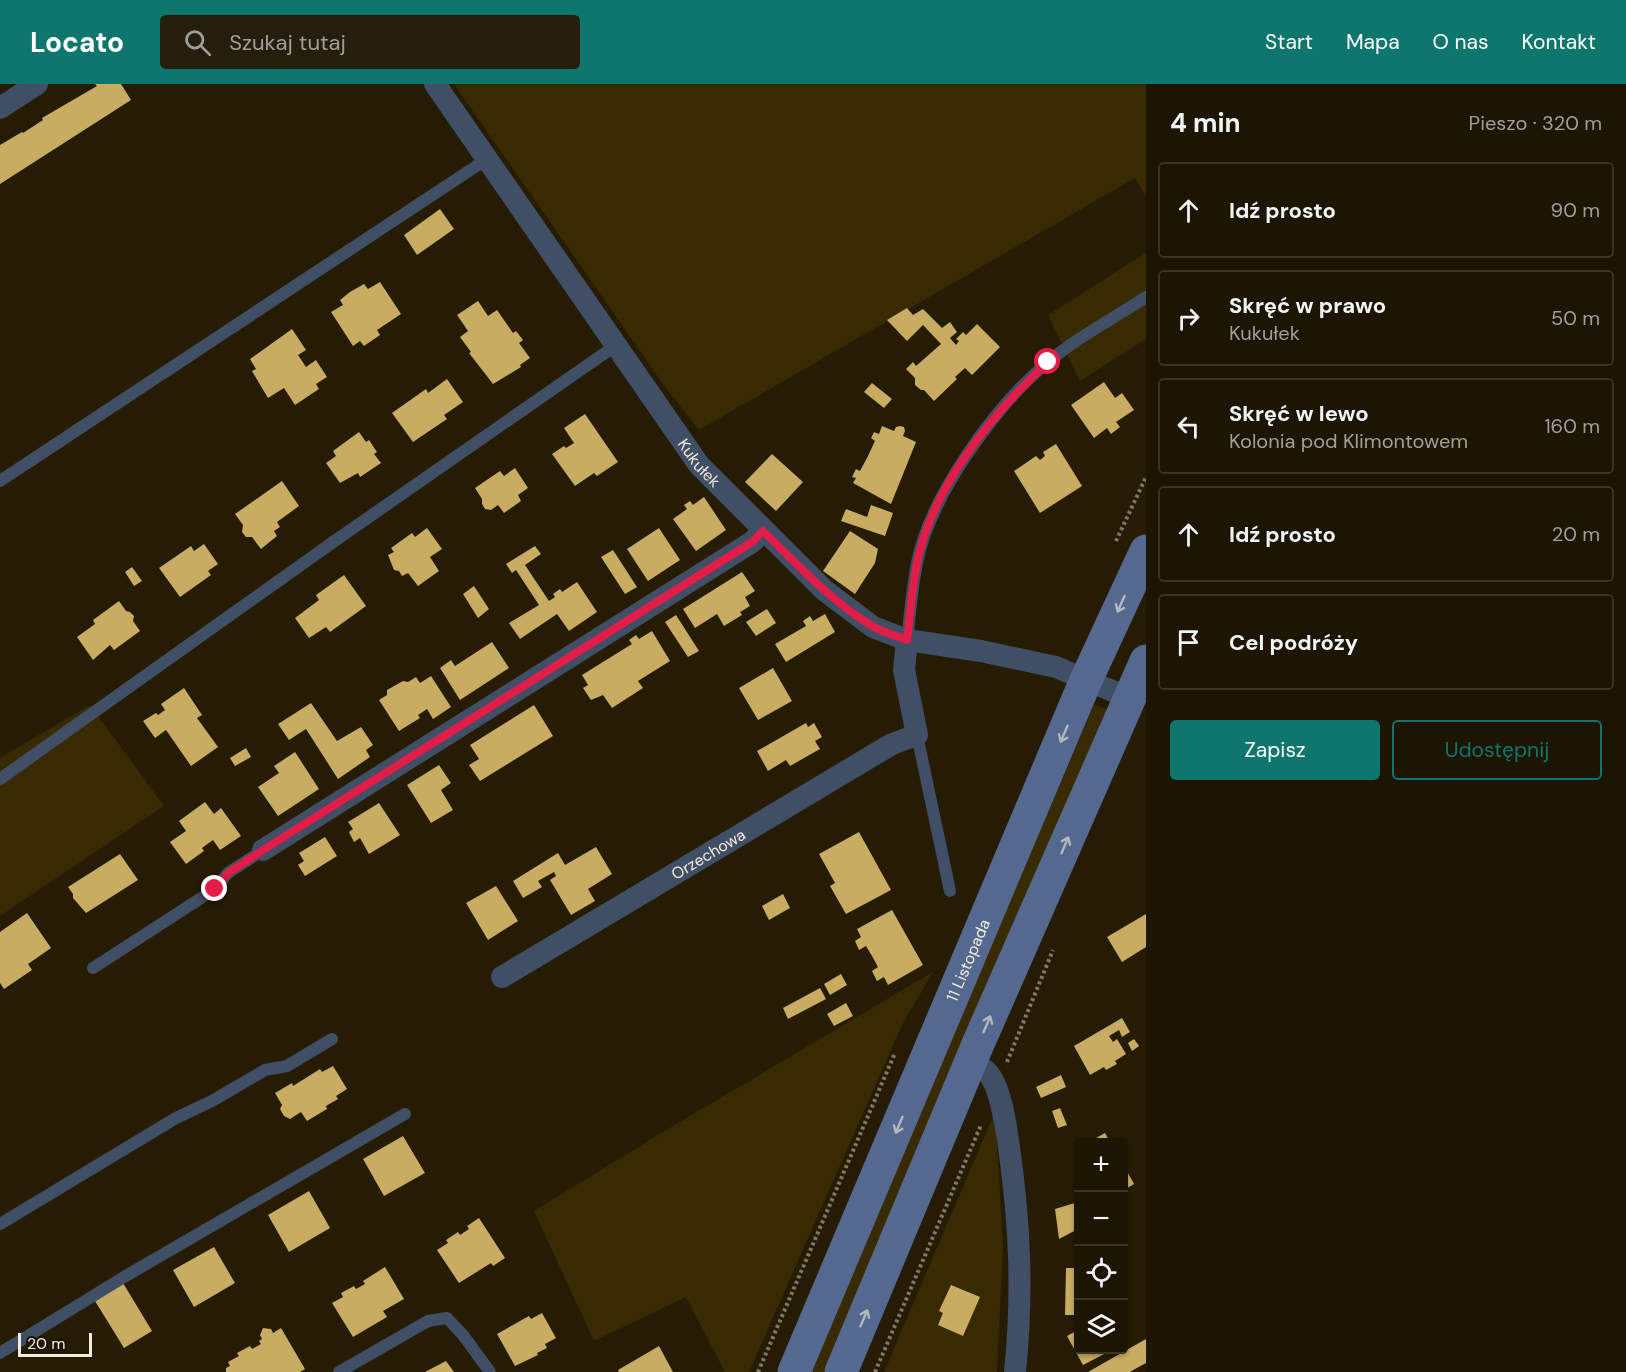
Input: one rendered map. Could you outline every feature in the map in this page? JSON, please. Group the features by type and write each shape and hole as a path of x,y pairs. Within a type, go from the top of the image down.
{"main road":[{"name":"11 Listopada","path":"794,1372 1086,680 1146,551"},
{"path":"841,1372 972,1062 1146,661"}],"street":[{"path":"0,108 37,84"},
{"name":"Kukułek","path":"435,84 699,465 824,590 873,627 907,640 958,647 1056,667 1129,698"},
{"path":"263,850 752,542 763,531"},
{"path":"907,640 904,670 917,735"},
{"name":"Orzechowa","path":"502,977 892,744 917,735"},
{"path":"972,1062 988,1073 1004,1109 1016,1197 1020,1253 1019,1330 1015,1372"}],"lane":[{"path":"0,481 487,159"},
{"path":"907,640 917,562 929,523 954,474 981,434 1048,362 1146,297"},
{"path":"0,779 615,346"},
{"path":"917,735 950,891"},
{"path":"93,968 215,889 228,873 263,850"},
{"path":"0,1224 176,1118 212,1101 265,1070 287,1066 332,1040"},
{"path":"0,1353 124,1277 405,1114"},
{"path":"339,1372 428,1320 447,1318 463,1335 490,1372"}],"path":[{"path":"875,1372 996,1090 1057,940"}],"shaded area":[{"path":"454,84 1146,84 1146,196 1135,178 699,430 663,384"},
{"path":"1146,253 1146,339 1080,381 1048,315"},
{"path":"90,705 164,806 0,916 0,758"},
{"path":"1094,705 1109,710 827,1372 808,1372"},
{"path":"933,972 902,1025 749,1372 725,1372 686,1297 594,1341 534,1211"},
{"path":"995,1112 1003,1247 997,1372 884,1372"}],"building":[{"path":"95,84 121,84 131,100 0,184 0,145 97,86"},
{"path":"440,209 454,229 417,255 404,235"},
{"path":"380,282 401,314 377,330 380,335 364,346 360,341 353,346 331,312 343,305 340,300 350,292 364,284 368,289"},
{"path":"478,301 488,316 497,310 513,333 516,331 523,340 519,343 530,358 520,365 521,367 493,384 469,353 471,352 460,337 468,331 457,315"},
{"path":"907,308 913,315 923,309 942,328 950,322 957,332 950,338 956,345 959,341 956,339 963,332 966,335 977,324 1000,347 972,375 965,368 934,401 924,390 915,385 915,378 906,369 913,362 916,366 941,344 923,325 907,341 887,320"},
{"path":"292,329 306,350 298,355 306,367 316,360 327,377 316,384 319,389 295,405 284,388 268,398 252,371 256,369 250,359"},
{"path":"447,379 463,402 444,415 447,419 413,442 392,413 426,389 428,393"},
{"path":"1104,382 1115,398 1122,393 1134,410 1116,422 1120,427 1111,434 1107,428 1094,438 1071,405"},
{"path":"872,383 892,399 884,408 864,392"},
{"path":"585,414 618,462 597,476 594,473 575,486 552,454 574,443 564,428"},
{"path":"882,426 894,431 896,427 904,427 903,436 916,442 891,504 853,483 856,478 852,477 856,469 860,471 868,456 875,441 871,438 874,432 879,434"},
{"path":"359,432 366,442 369,440 377,452 374,454 381,463 360,477 358,473 340,483 326,463 336,456 333,451"},
{"path":"1056,444 1082,486 1040,513 1014,471 1036,456 1040,460 1045,456 1043,452"},
{"path":"772,454 803,482 776,511 745,482"},
{"path":"515,468 528,488 518,495 521,501 504,513 498,505 491,510 485,509 475,488 500,471 504,476"},
{"path":"282,481 299,506 277,522 280,527 274,531 277,536 261,549 252,537 246,537 242,532 243,525 235,514"},
{"path":"704,497 726,530 696,551 673,519 687,509 684,505 690,501 693,505"},
{"path":"871,505 893,513 885,536 841,521 846,509 867,517"},
{"path":"427,528 442,549 430,557 439,571 418,586 408,573 402,576 399,571 394,570 388,555 394,552 391,548 412,533 415,537"},
{"path":"659,528 680,560 648,581 627,549"},
{"path":"850,531 878,549 875,563 855,594 823,571"},
{"path":"204,544 218,564 208,571 211,575 180,597 159,568 191,546 194,551"},
{"path":"535,546 541,554 525,565 549,601 560,589 562,592 577,582 597,612 569,631 557,614 520,639 509,623 539,605 516,570 512,573 506,564"},
{"path":"613,550 637,587 625,594 601,557"},
{"path":"132,567 142,581 134,586 125,572"},
{"path":"742,572 755,591 745,597 750,606 740,612 742,615 724,626 717,614 695,628 683,609"},
{"path":"344,575 366,606 330,632 326,627 309,638 295,618 319,600 316,595"},
{"path":"474,586 489,609 478,618 463,594"},
{"path":"119,601 126,611 134,616 133,621 140,631 114,650 110,645 93,660 77,637 95,624 93,620"},
{"path":"767,609 776,623 756,636 746,622"},
{"path":"825,614 835,632 786,662 775,644 806,626 803,621 810,616 813,621"},
{"path":"676,615 699,651 688,657 665,622"},
{"path":"652,631 670,661 638,681 643,688 612,708 603,695 591,700 583,688 588,685 582,675 632,644 629,640 636,635 639,639"},
{"path":"492,642 509,668 460,700 440,668 451,660 455,666"},
{"path":"773,668 792,701 758,720 739,688"},
{"path":"431,676 451,707 433,719 427,709 418,715 420,718 399,731 379,700 387,695 387,690 403,681 408,682 416,677 420,683"},
{"path":"184,688 202,715 197,718 218,747 191,766 166,730 155,738 143,721 165,710 161,704"},
{"path":"311,703 337,741 361,727 373,745 366,750 370,757 338,779 306,729 289,740 278,724"},
{"path":"534,705 553,736 480,781 469,765 479,759 470,745"},
{"path":"806,723 808,727 814,723 822,737 815,741 820,749 790,766 786,760 768,771 757,751"},
{"path":"246,748 251,757 235,766 230,758"},
{"path":"295,752 319,789 278,816 258,787 279,773 274,766"},
{"path":"439,765 451,783 441,790 453,810 431,823 407,785"},
{"path":"205,802 214,814 221,808 241,836 220,850 213,840 202,848 204,851 186,864 170,842 186,831 179,821"},
{"path":"379,803 400,835 369,854 360,838 354,842 349,832 353,829 348,822"},
{"path":"859,832 891,890 846,914 830,886 835,883 819,854"},
{"path":"325,837 337,856 305,876 298,865 304,861 299,853"},
{"path":"596,847 612,874 588,889 595,901 571,915 550,880 556,876 554,872 538,881 542,887 523,898 513,881 558,853 565,865"},
{"path":"120,854 138,880 86,913 73,898 68,887"},
{"path":"496,886 518,921 488,940 466,903"},
{"path":"783,894 790,908 769,920 762,906"},
{"path":"892,910 923,965 888,985 884,977 877,981 872,971 878,967 872,956 866,946 859,950 855,941 861,937 857,929"},
{"path":"27,913 51,948 28,964 32,970 4,989 0,983 0,932"},
{"path":"1146,914 1146,947 1122,962 1107,937"},
{"path":"841,974 847,985 830,995 824,984"},
{"path":"820,988 826,999 788,1019 783,1008"},
{"path":"846,1003 853,1016 834,1026 827,1014"},
{"path":"1122,1018 1130,1032 1122,1037 1119,1030 1109,1036 1113,1042 1117,1039 1126,1054 1115,1061 1117,1064 1106,1070 1104,1067 1090,1075 1074,1046"},
{"path":"1134,1039 1139,1046 1132,1051 1128,1043"},
{"path":"333,1066 347,1089 336,1096 338,1099 307,1121 301,1112 290,1119 284,1116 280,1109 282,1105 275,1093 292,1083 293,1086 320,1069 322,1072"},
{"path":"1061,1075 1066,1087 1041,1098 1036,1087"},
{"path":"1060,1108 1067,1125 1058,1128 1052,1111"},
{"path":"1105,1133 1108,1138 1096,1138"},
{"path":"403,1136 425,1173 384,1196 363,1159"},
{"path":"1128,1173 1134,1184 1128,1188"},
{"path":"309,1191 330,1228 289,1252 268,1215"},
{"path":"1074,1203 1074,1231 1059,1239 1055,1209"},
{"path":"479,1218 505,1258 493,1266 491,1263 459,1283 437,1250 448,1243 446,1240 458,1232 460,1235 469,1229 467,1226"},
{"path":"214,1247 235,1283 194,1307 173,1270"},
{"path":"385,1267 404,1299 383,1311 387,1317 353,1337 332,1303 343,1297 341,1293 354,1286 356,1289 365,1284 363,1281"},
{"path":"1066,1268 1074,1268 1074,1315 1065,1315"},
{"path":"123,1283 152,1331 124,1348 95,1301"},
{"path":"951,1285 980,1297 963,1336 938,1325 943,1313 939,1311"},
{"path":"542,1313 556,1338 545,1344 547,1348 537,1353 538,1355 515,1366 497,1334 529,1316 531,1319"},
{"path":"263,1328 271,1329 273,1333 281,1328 305,1369 300,1372 226,1372 226,1368 230,1366 228,1362 239,1356 237,1353 250,1346 252,1349 261,1344 259,1341 262,1339 260,1335"},
{"path":"1074,1332 1074,1349 1067,1336"},
{"path":"1146,1339 1146,1363 1130,1372 1088,1372 1120,1354 1128,1354 1128,1349"},
{"path":"659,1346 673,1372 619,1372 618,1370"},
{"path":"1077,1354 1104,1354 1083,1365"},
{"path":"446,1361 454,1372 425,1372"}],"route":[{"path":"215,889 228,873 243,866 263,850 752,542 763,531 842,605 873,627 907,640 917,562 929,523 954,474 981,434 1048,362"}]}
